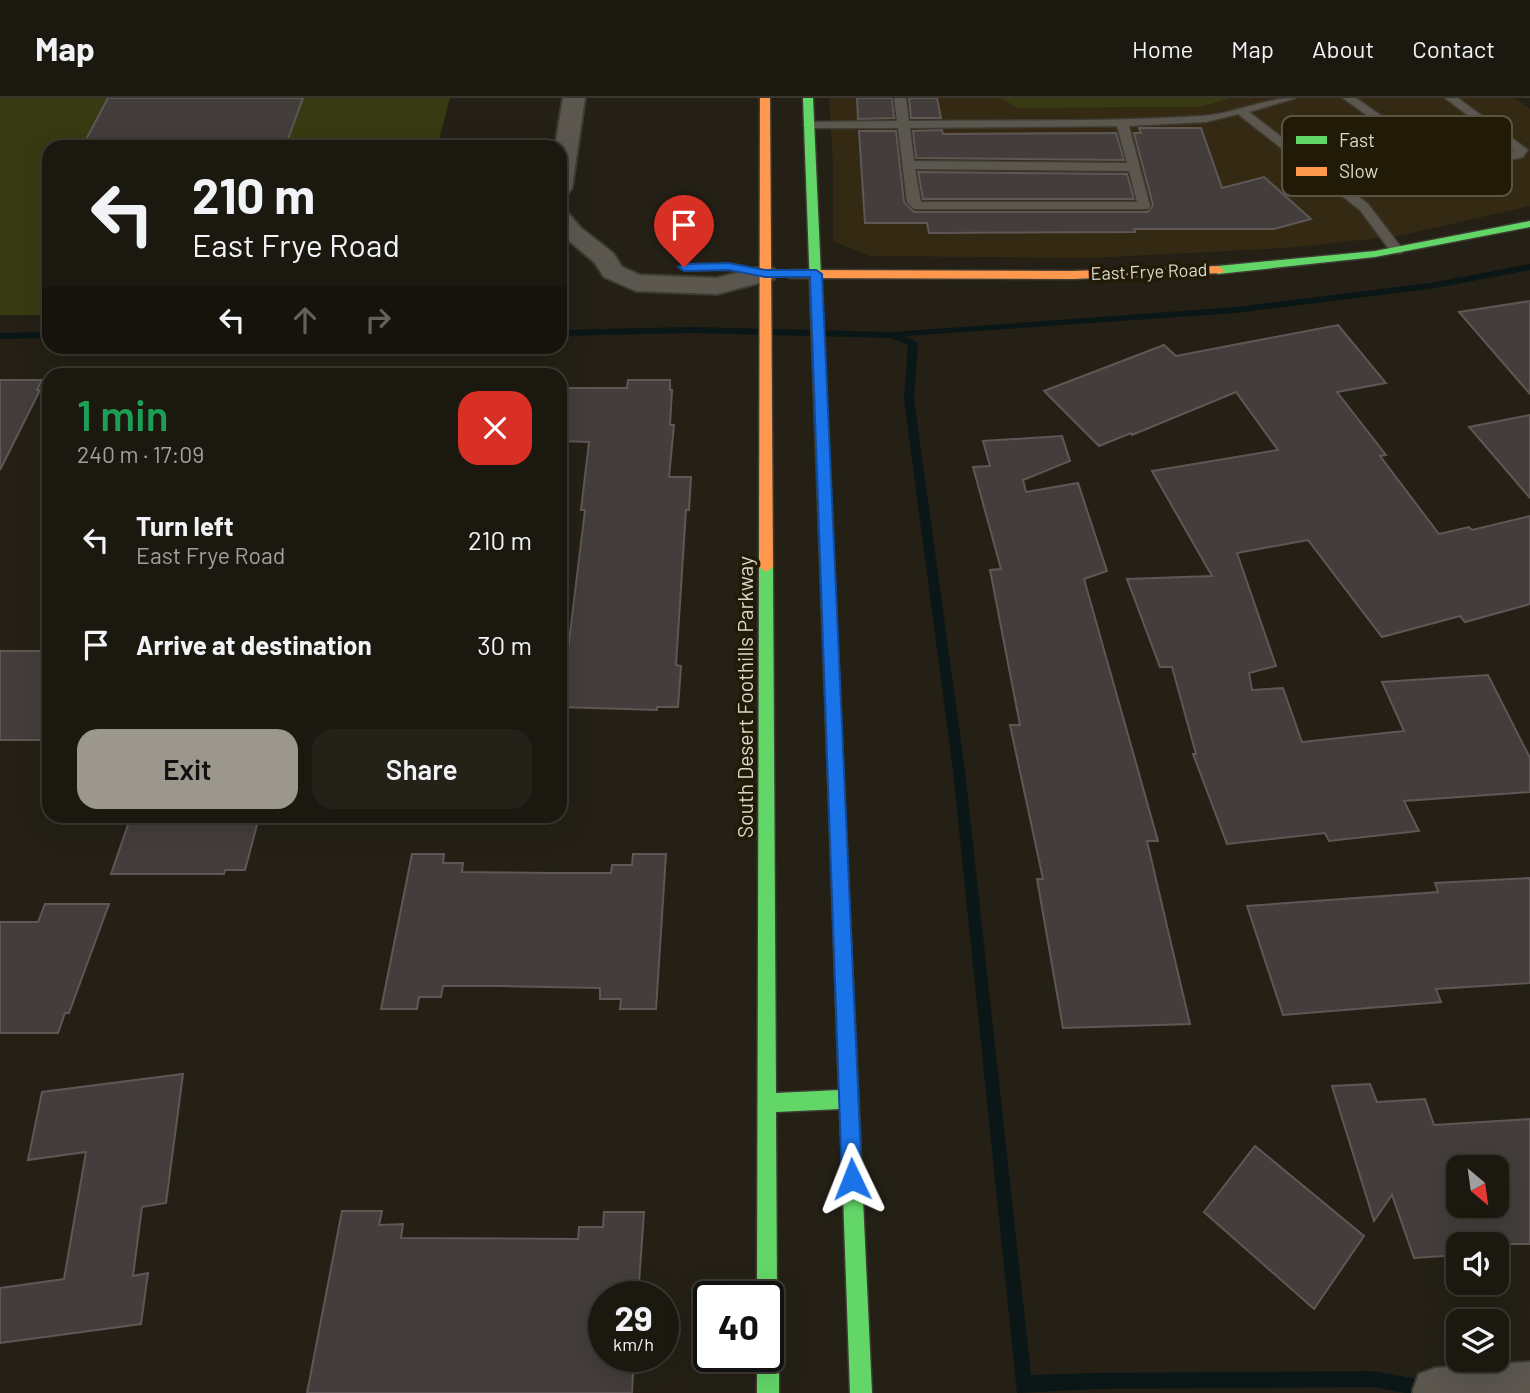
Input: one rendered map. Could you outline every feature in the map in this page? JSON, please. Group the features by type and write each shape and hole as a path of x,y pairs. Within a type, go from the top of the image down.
{"street":[{"path":"567,143 574,98"},
{"name":"South Desert Foothills Parkway","path":"765,98 767,1281"},
{"path":"808,98 861,1393"},
{"name":"East Frye Road","path":"567,226 604,258 613,272 636,283 661,276 717,286 765,274 1013,274 1219,269 1351,257 1530,224"},
{"path":"766,1103 849,1099"},
{"path":"768,1372 768,1393"},
{"path":"1436,1392 1530,1384"}],"lane":[{"path":"900,98 913,202 926,206 1144,206 1122,123"},
{"path":"809,125 1122,123 1206,119 1290,98"},
{"path":"1349,98 1374,116"},
{"path":"1451,98 1477,116"},
{"path":"1241,111 1282,143"},
{"path":"1512,140 1522,150 1512,156"},
{"path":"908,165 1134,167"},
{"path":"1350,196 1364,207 1397,250"}],"shaded area":[{"path":"829,98 1000,98 1018,108 1199,107 1232,98 1515,98 1530,109 1530,206 1398,236 1287,248 1089,258 870,256 833,241 833,163"}],"green space":[{"path":"0,98 450,98 439,140 42,140 42,315 0,315"},
{"path":"1000,98 1232,98 1199,107 1018,108"}],"building":[{"path":"108,98 303,98 288,140 86,140"},
{"path":"857,98 892,98 894,118 858,119"},
{"path":"909,98 937,98 941,118 911,118"},
{"path":"1139,128 1201,128 1222,188 1264,177 1282,196 1311,219 1274,229 1134,229 1135,232 929,233 927,223 865,223 859,131 896,131 904,202 914,212 1148,212 1153,205 1134,133 1141,133"},
{"path":"942,130 943,134 1116,133 1124,160 916,158 913,131"},
{"path":"918,172 1127,174 1134,199 923,199"},
{"path":"1530,301 1530,394 1459,312"},
{"path":"1338,325 1386,383 1337,392 1386,455 1380,456 1439,534 1469,527 1472,530 1530,516 1530,604 1465,622 1460,616 1382,637 1308,540 1237,553 1276,666 1249,673 1252,690 1283,688 1302,742 1404,731 1382,682 1488,675 1530,758 1530,792 1404,801 1419,831 1329,841 1325,833 1227,844 1193,754 1196,754 1172,667 1160,667 1127,579 1212,576 1152,471 1278,450 1236,392 1099,446 1044,391 1164,345 1176,356"},
{"path":"0,380 42,380 37,390 40,390 0,470"},
{"path":"628,380 670,380 670,425 674,425 669,477 691,477 689,510 686,510 676,665 681,666 678,707 657,707 657,710 567,707 567,658 585,510 581,510 589,442 567,441 567,388 627,388"},
{"path":"1530,415 1530,498 1469,427"},
{"path":"1062,436 1070,461 1023,480 1026,492 1078,483 1107,571 1084,579 1158,841 1147,841 1190,1024 1063,1028 1037,879 1043,879 1010,725 1020,725 990,570 1001,569 973,467 990,466 983,441"},
{"path":"0,651 42,651 42,740 0,740"},
{"path":"129,823 257,823 245,870 225,870 224,874 111,874"},
{"path":"412,854 444,854 443,863 463,863 462,872 611,873 612,865 632,865 633,854 666,854 656,1009 620,1009 621,999 600,999 600,988 443,986 441,997 419,997 417,1009 381,1009"},
{"path":"1530,878 1530,983 1436,989 1441,1002 1283,1015 1247,906 1438,892 1435,883"},
{"path":"45,904 109,904 69,1013 65,1013 58,1033 0,1033 0,922 38,922"},
{"path":"183,1074 166,1203 142,1207 133,1276 148,1273 141,1324 0,1343 0,1288 64,1279 86,1152 28,1160 42,1092"},
{"path":"1370,1084 1377,1102 1425,1099 1434,1125 1530,1119 1530,1244 1509,1244 1509,1232 1446,1232 1446,1256 1414,1258 1392,1195 1374,1221 1332,1086"},
{"path":"1255,1146 1364,1236 1314,1309 1204,1212"},
{"path":"342,1211 382,1211 379,1225 403,1224 401,1238 578,1239 579,1227 603,1227 604,1212 644,1212 639,1281 588,1281 588,1372 633,1372 632,1393 307,1393"}],"waterway":[{"path":"897,334 1236,310 1430,286 1530,267"},
{"path":"567,333 690,330 892,335 913,343 909,399 959,771 1024,1384"},
{"path":"0,336 42,335"},
{"path":"1024,1384 1373,1379 1428,1389"},
{"path":"1024,1384 1025,1393"}],"traffic: fast":[{"path":"808,98 828,588"},
{"path":"1218,270 1375,254 1530,224"},
{"path":"766,567 767,1281"},
{"path":"838,833 861,1393"},
{"path":"766,1103 849,1099"},
{"path":"768,1372 768,1393"}],"traffic: slow":[{"path":"765,98 766,567"},
{"path":"790,274 1072,275 1218,270"},
{"path":"828,588 838,833"}],"route":[{"path":"684,267 729,266 765,274 816,274 829,662 852,1179"}]}
